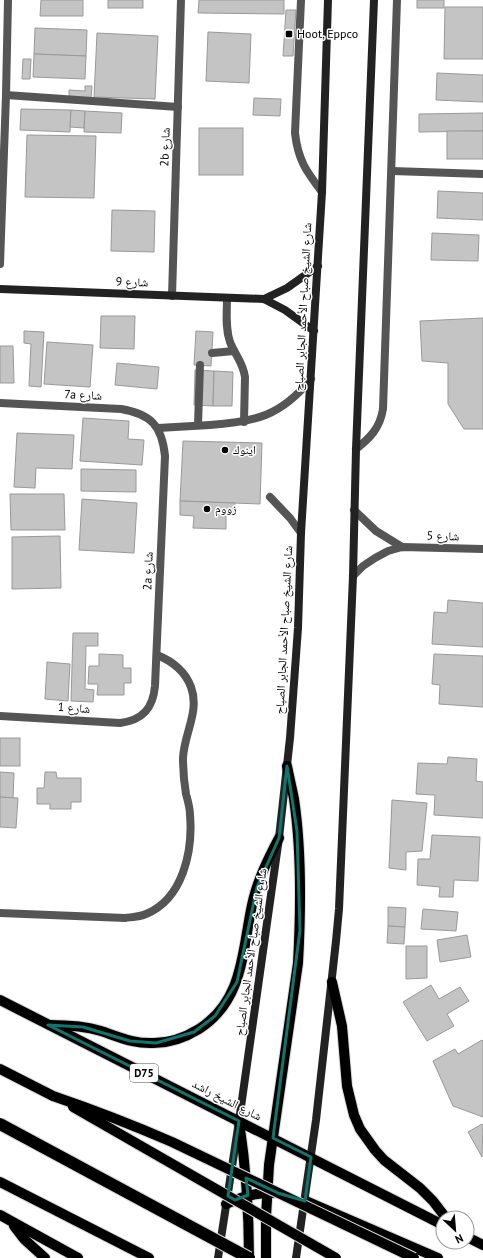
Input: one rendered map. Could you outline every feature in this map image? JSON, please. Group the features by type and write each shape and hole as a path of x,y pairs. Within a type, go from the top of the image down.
{"highway":[{"path":"0,1124 249,1258"}],"main road":[{"name":"شارع الشيخ صباح الأحمد الجابر الصباح","path":"218,1258 279,838 287,766 298,628 302,533 322,192 328,0"},
{"path":"296,1258 311,1157 332,982 339,909 374,0"},
{"name":"شارع 9","path":"264,299 287,288 318,266"},
{"name":"شارع 9","path":"0,289 264,299 285,310 314,331"},
{"path":"266,1258 267,1192 273,1138 298,963 300,930 297,831 294,799 287,766"},
{"path":"48,1025 83,1027 101,1031 130,1041 156,1043 182,1038 205,1025 224,1006 237,982 257,887 263,870 279,838"},
{"path":"332,982 342,1026 347,1086 354,1115 360,1129 384,1160 420,1188 440,1210"},
{"name":"شارع الشيخ راشد","path":"0,1000 435,1221"},
{"path":"0,1069 53,1096 336,1258"},
{"path":"53,1096 94,1109 166,1140 414,1258"},
{"path":"239,1121 248,1195 249,1258"},
{"path":"0,1182 149,1258"},
{"path":"226,1204 248,1195 267,1192 293,1196 438,1258"},
{"path":"0,1215 78,1258"},
{"path":"10,1221 24,1239 44,1258"}],"street":[{"path":"0,264 3,94 8,0"},
{"name":"2b شارع","path":"172,296 181,0"},
{"path":"301,0 295,133 296,146 300,159 306,170 322,192"},
{"path":"356,449 375,432 382,417 398,0"},
{"path":"3,94 178,107"},
{"path":"392,172 483,174"},
{"path":"227,298 228,336 244,370 244,422"},
{"path":"212,353 234,351"},
{"path":"198,426 200,365"},
{"path":"158,428 244,422 270,414 293,399 311,379"},
{"name":"7a شارع","path":"0,403 121,408 135,411 148,418 158,428"},
{"name":"2a شارع","path":"144,714 153,701 155,693 157,655 165,456 164,442 158,428"},
{"path":"270,497 302,533"},
{"path":"354,510 376,531 402,547"},
{"name":"شارع 5","path":"353,576 363,566 375,558 388,551 402,547 483,549"},
{"path":"0,913 125,918 135,917 145,914 162,904 175,889 185,866 189,852 191,833 190,814 183,776 183,757 193,712 193,697 191,688 182,671 175,664 157,655"},
{"name":"شارع 1","path":"0,716 120,723 129,722 144,714"}],"highlighted area":[{"path":"287,766 297,831 300,930 273,1138 311,1157 305,1201 278,1193 246,1178 248,1195 235,1200 228,1196 239,1121 48,1025 83,1027 130,1041 156,1043 194,1032 215,1016 237,982 257,887 279,838"}],"building":[{"path":"41,0 83,0 83,16 40,16"},
{"path":"108,0 143,0 143,8 108,8"},
{"path":"199,0 284,0 284,14 198,13"},
{"path":"417,0 444,0 444,8 417,8"},
{"path":"445,7 483,7 483,59 444,59"},
{"path":"286,10 296,10 293,56 283,56"},
{"path":"35,28 87,30 86,56 34,54"},
{"path":"208,32 251,34 249,83 206,81"},
{"path":"97,33 158,36 155,99 94,97"},
{"path":"34,54 86,56 85,79 33,77"},
{"path":"23,59 31,59 30,79 22,79"},
{"path":"437,73 483,75 483,102 436,100"},
{"path":"85,86 92,86 91,99 69,98 69,90 85,91"},
{"path":"254,98 281,99 280,116 253,115"},
{"path":"21,109 71,110 70,132 20,130"},
{"path":"71,110 85,111 84,128 70,127"},
{"path":"85,111 122,113 121,133 84,132"},
{"path":"483,113 483,131 419,132 419,114"},
{"path":"199,128 243,128 243,175 199,175"},
{"path":"447,131 483,131 483,159 447,159"},
{"path":"27,135 96,136 94,198 25,197"},
{"path":"438,191 483,193 483,220 437,218"},
{"path":"112,210 155,211 154,252 111,251"},
{"path":"432,233 479,235 478,261 431,260"},
{"path":"101,316 135,316 134,349 100,348"},
{"path":"483,318 483,429 464,429 448,404 448,363 422,361 420,321"},
{"path":"24,331 44,332 41,387 29,386 31,344 24,343"},
{"path":"196,331 213,332 211,366 194,365"},
{"path":"47,342 93,345 90,387 44,384"},
{"path":"0,346 13,346 14,383 0,383"},
{"path":"117,363 159,367 157,389 115,385"},
{"path":"195,370 214,371 213,406 194,405"},
{"path":"214,371 233,372 232,406 213,406"},
{"path":"83,418 129,421 128,439 144,440 142,465 80,461"},
{"path":"17,433 74,435 72,469 36,468 35,488 14,487"},
{"path":"183,441 262,443 260,504 180,501"},
{"path":"81,469 136,470 136,492 81,491"},
{"path":"10,494 64,494 65,530 11,530"},
{"path":"82,499 137,503 134,553 79,550"},
{"name":"زووم","path":"180,501 235,503 234,515 226,515 226,529 193,528 194,516 180,515"},
{"path":"60,536 61,588 12,589 12,537"},
{"path":"448,600 483,603 483,647 432,644 434,612 447,613"},
{"path":"73,633 98,633 98,646 86,646 85,689 94,690 93,702 71,701"},
{"path":"99,654 123,655 123,668 131,668 131,683 124,683 124,695 97,695 98,684 88,684 89,666 99,666"},
{"path":"434,654 483,656 483,707 439,704 440,685 432,684"},
{"path":"47,662 70,664 68,701 45,699"},
{"path":"0,738 20,738 20,766 0,766"},
{"path":"448,757 477,759 476,781 483,782 483,818 434,815 435,795 416,794 418,763 447,764"},
{"path":"0,772 14,773 13,798 0,797"},
{"path":"45,772 56,772 57,778 81,778 81,802 71,802 71,809 50,809 50,804 37,804 37,788 44,788"},
{"path":"0,797 18,798 16,828 0,827"},
{"path":"392,800 427,803 422,851 406,852 406,870 389,868"},
{"path":"432,835 480,837 478,881 454,880 453,897 439,897 440,887 417,885 418,859 430,859"},
{"path":"388,907 406,908 405,927 388,926"},
{"path":"423,909 458,912 456,931 421,929"},
{"path":"388,926 405,927 404,944 387,943"},
{"path":"467,935 471,957 440,962 437,940"},
{"path":"406,946 427,946 427,978 406,979"},
{"path":"431,985 439,999 460,987 469,1001 447,1014 454,1026 427,1041 403,1002"},
{"path":"482,1040 483,1117 453,1106 433,1061 455,1049 458,1054"},
{"path":"482,1124 483,1125 482,1157 468,1132"}],"place":[{"name":"Hoot, Eppco","path":"289,34"},
{"name":"اينوك","path":"225,450"},
{"name":"زووم","path":"207,509"}]}
